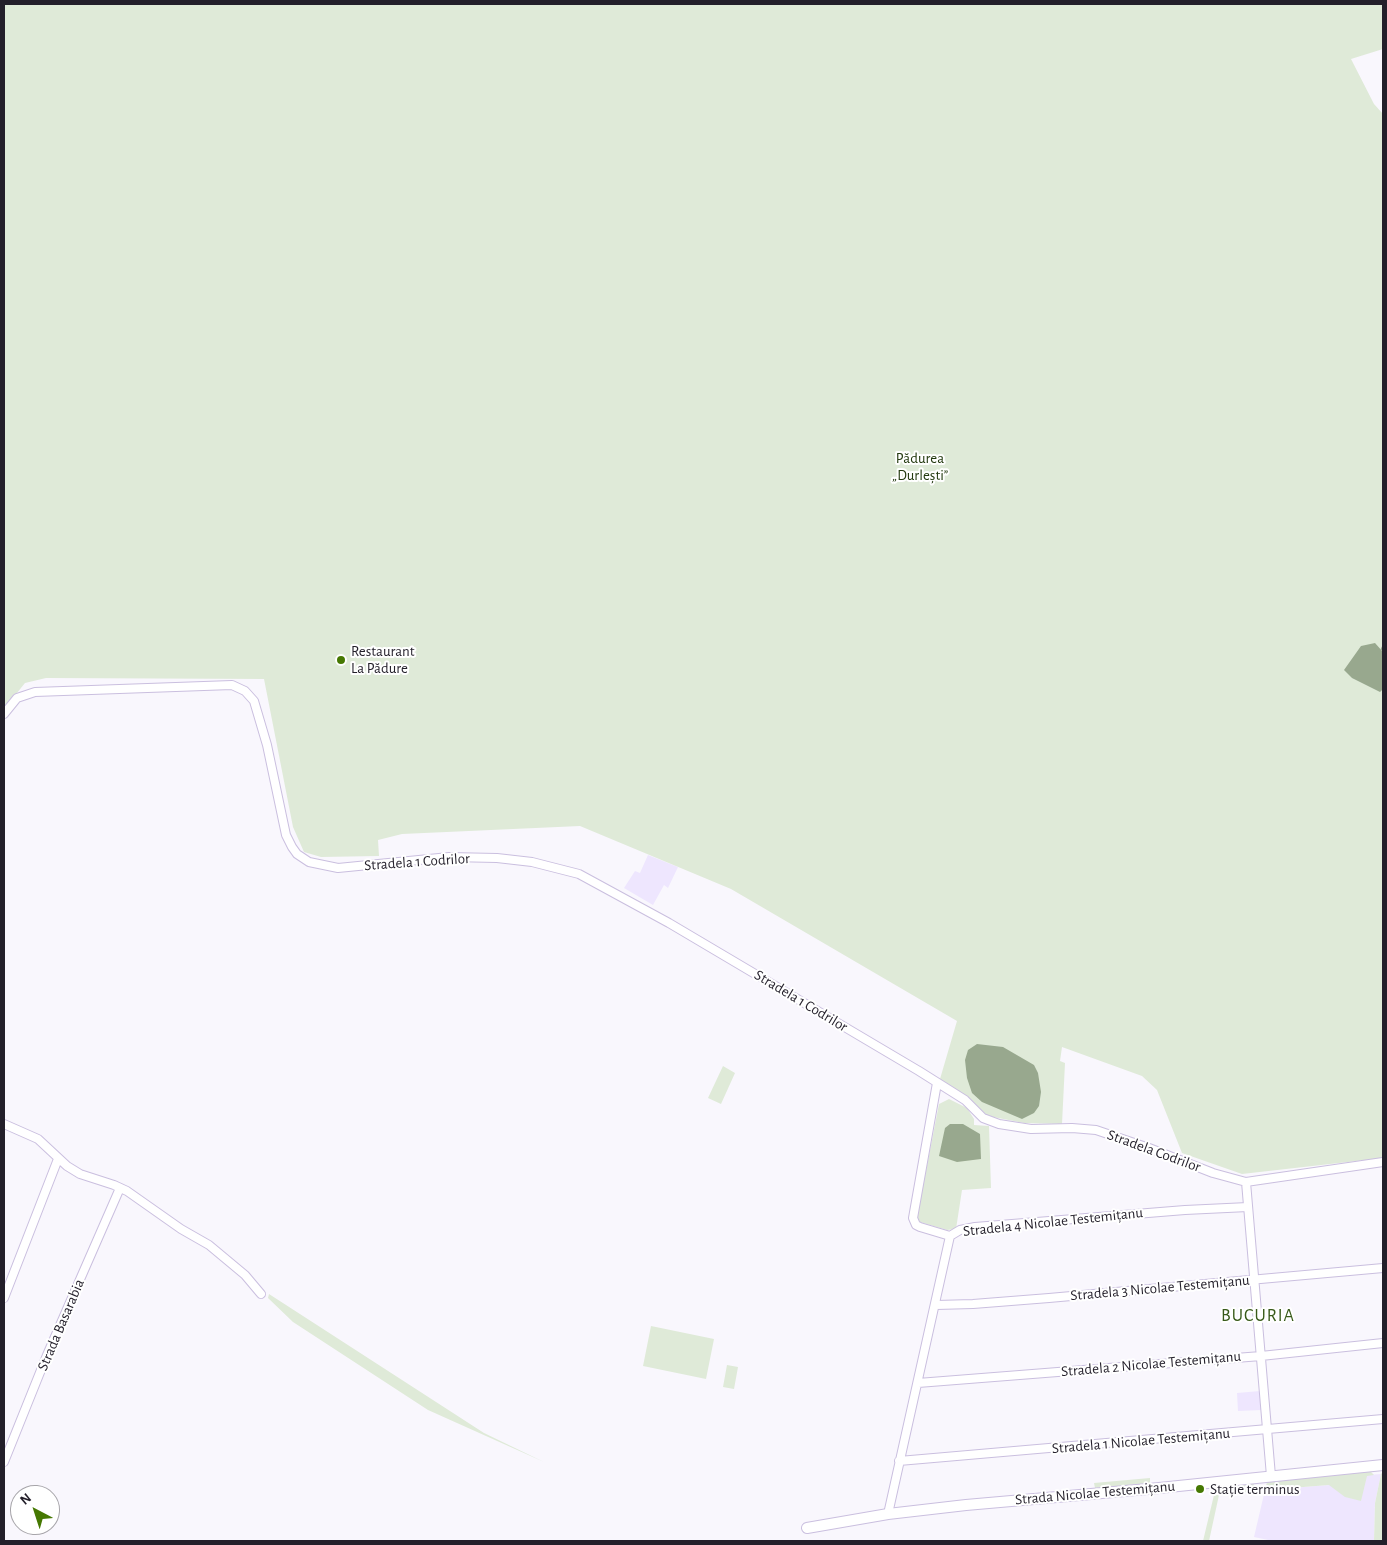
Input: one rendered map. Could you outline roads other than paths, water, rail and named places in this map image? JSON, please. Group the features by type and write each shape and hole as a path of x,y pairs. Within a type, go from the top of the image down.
{"street":[{"name":"Stradela 1 Codrilor","path":"4,714 17,698 34,692 221,684 237,686 245,691 254,701 267,745 286,835 292,847 303,859 315,864 338,868 449,857 497,858 532,862 573,872 669,923 937,1083"},
{"name":"Stradela Codrilor","path":"937,1083 965,1100 983,1118 990,1122 1031,1129 1072,1128 1096,1130 1150,1148 1214,1173 1246,1182 1383,1162"},
{"name":"Stradela 4 Nicolae Testemițanu","path":"937,1083 913,1218 916,1225 920,1227 950,1236 960,1230 975,1227 1185,1210 1248,1207"},
{"path":"4,1124 38,1139 58,1159 80,1174 120,1188 141,1200 181,1229 218,1251 261,1294"},
{"path":"4,1298 58,1159"},
{"path":"1246,1182 1271,1476"},
{"name":"Strada Basarabia","path":"4,1462 47,1355 120,1188"},
{"path":"888,1514 950,1236"},
{"name":"Stradela 3 Nicolae Testemițanu","path":"936,1305 1002,1302 1383,1268"},
{"name":"Stradela 2 Nicolae Testemițanu","path":"918,1384 1261,1356 1383,1343"},
{"name":"Stradela 1 Nicolae Testemițanu","path":"899,1461 1383,1419"},
{"name":"Strada Nicolae Testemițanu","path":"807,1528 888,1514 976,1504 1159,1488 1383,1465"}],"place":[{"name":"Restaurant La Pădure","path":"341,660"},
{"name":"Stație terminus","path":"1200,1489"}],"district":[{"name":"BUCURIA","path":"1258,1316"}],"park label":[{"name":"Pădurea „Durlești”","path":"920,466"}]}
